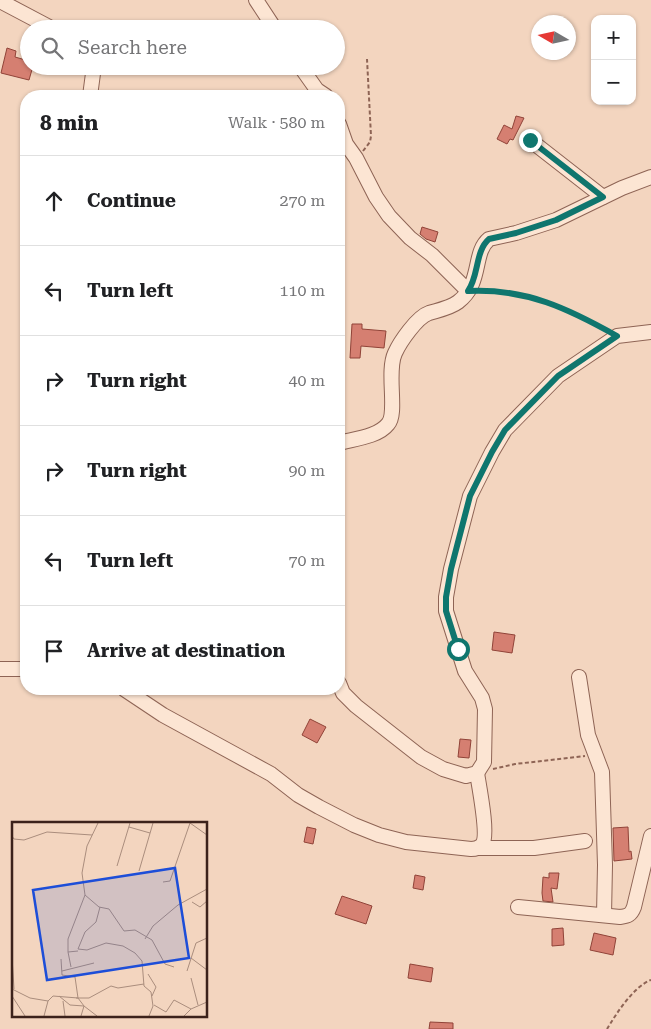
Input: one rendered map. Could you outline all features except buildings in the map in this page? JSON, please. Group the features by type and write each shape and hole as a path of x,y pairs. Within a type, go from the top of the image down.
{"street":[{"path":"256,0 269,20"},
{"path":"0,1 36,20"},
{"path":"91,90 93,75"},
{"path":"306,75 317,90"},
{"path":"530,140 603,197"},
{"path":"345,141 376,196 394,222 410,238 432,255 468,291"},
{"path":"345,441 371,434 387,426 392,418 390,381 393,358 396,351 412,327 426,314 458,302 468,291 474,283 482,249 489,239 516,233 556,220 603,197 651,177"},
{"path":"345,695 356,706 421,757 443,769 466,776 477,772 484,762 485,708 482,698 465,671 446,611 446,597 451,569 470,496 505,430 558,376 617,336 651,332"},
{"path":"0,669 20,669"},
{"path":"579,677 588,735 602,772 604,915"},
{"path":"133,695 163,714 271,774 298,795 319,807 354,825 379,835 406,842 466,849 534,848 585,841"},
{"path":"477,772 485,832 483,844 478,848"},
{"path":"518,907 620,917 632,913 651,836"}],"path":[{"path":"356,158 366,148 371,136 367,59"},
{"path":"468,291 502,292 556,304 617,336"},
{"path":"477,772 550,759 582,756 597,757"},
{"path":"607,1029 616,1014 638,988 651,980"}],"route":[{"path":"458,649 446,611 446,597 451,569 470,496 492,452 505,430 558,376 617,336 556,304 489,290 468,291 474,283 482,249 485,242 489,239 516,233 556,220 603,197 530,140"}]}
